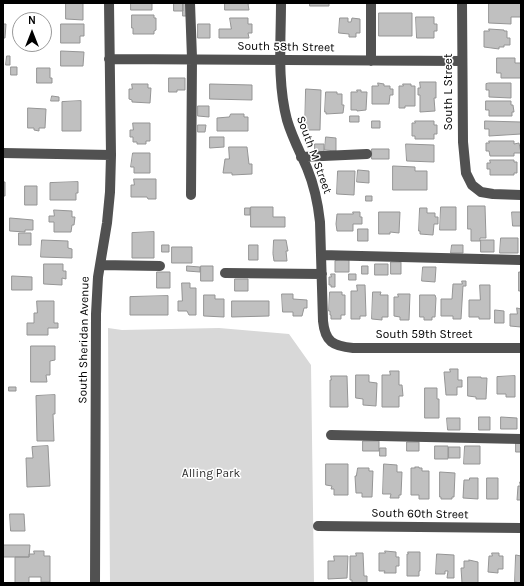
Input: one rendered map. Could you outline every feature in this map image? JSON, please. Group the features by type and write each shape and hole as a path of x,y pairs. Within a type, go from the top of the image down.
{"street":[{"name":"South Sheridan Avenue","path":"95,583 96,314 100,265 109,212 111,155 109,3"},
{"path":"190,3 192,58 191,194"},
{"name":"South M Street","path":"281,3 283,94 291,131 317,198 320,222 323,321 324,330 328,340"},
{"path":"370,3 371,61"},
{"name":"South L Street","path":"462,3 463,158 468,179 476,189 481,192 521,195"},
{"name":"South 58th Street","path":"109,58 192,58 282,61 462,61"},
{"path":"3,153 111,155"},
{"path":"301,157 367,154"},
{"path":"321,255 521,260"},
{"path":"100,265 160,266"},
{"path":"225,272 322,274"},
{"name":"South 59th Street","path":"328,340 341,346 353,348 521,348"},
{"path":"330,435 521,439"},
{"name":"South 60th Street","path":"318,526 521,528"}],"green space":[{"name":"Alling Park","path":"108,328 122,330 219,328 289,334 311,365 314,583 110,583"}],"building":[{"path":"66,3 83,3 83,20 66,19"},
{"path":"131,3 152,3 152,10 131,10"},
{"path":"174,3 183,3 183,11 174,11"},
{"path":"183,3 188,3 188,16 183,16"},
{"path":"225,3 252,3 248,4 249,10 225,10"},
{"path":"310,3 329,3 329,6 310,6"},
{"path":"489,3 521,3 521,17 511,17 511,24 489,23"},
{"path":"379,13 412,13 412,36 379,36"},
{"path":"132,15 154,15 154,18 156,18 156,30 154,31 154,34 133,34"},
{"path":"416,17 434,17 434,24 437,24 437,31 434,31 434,38 417,38"},
{"path":"230,18 248,18 248,24 252,24 252,33 248,33 249,38 219,38 219,29 231,29"},
{"path":"340,18 348,18 348,22 351,22 352,18 360,19 360,33 356,33 356,37 349,37 349,34 339,33"},
{"path":"3,24 6,24 5,38 3,38"},
{"path":"61,24 84,24 84,36 80,36 80,43 61,43"},
{"path":"198,24 210,24 210,38 198,38"},
{"path":"489,29 507,31 507,38 510,38 510,45 504,45 504,47 499,47 499,49 484,47 484,31 489,31"},
{"path":"61,51 84,52 83,66 61,66"},
{"path":"7,56 10,56 10,65 6,65"},
{"path":"497,58 515,58 515,63 521,63 521,78 501,78 501,73 497,73"},
{"path":"11,67 17,67 17,75 11,75"},
{"path":"37,68 50,68 50,78 52,78 52,83 37,83"},
{"path":"169,78 185,78 185,90 169,92"},
{"path":"420,82 436,82 436,98 434,98 435,111 420,112 420,95 418,95 418,88 420,88"},
{"path":"378,83 384,84 384,86 390,86 390,89 393,89 393,95 390,95 389,104 372,104 372,86 378,86"},
{"path":"511,83 511,98 489,97 489,90 486,90 486,84"},
{"path":"132,84 148,84 148,88 151,88 150,103 132,102 132,100 129,99 129,89 132,89"},
{"path":"210,84 252,85 252,100 210,99"},
{"path":"403,84 411,84 411,86 415,86 415,106 405,106 405,108 399,108 399,86 403,86"},
{"path":"306,89 321,90 320,130 305,130"},
{"path":"357,90 367,92 366,110 351,110 351,92 357,92"},
{"path":"326,92 337,92 337,94 342,94 342,105 344,105 343,113 326,114"},
{"path":"52,96 59,97 59,101 51,101"},
{"path":"81,101 81,131 62,131 62,102"},
{"path":"486,101 511,101 514,112 512,112 512,116 489,116 489,110 486,110"},
{"path":"198,106 209,106 209,117 198,116"},
{"path":"28,108 46,109 45,128 39,128 39,131 34,130 34,128 28,128"},
{"path":"231,114 244,114 244,117 248,117 248,131 217,131 217,118 229,117"},
{"path":"350,116 359,116 359,122 350,122"},
{"path":"372,121 380,121 380,128 372,128"},
{"path":"415,121 434,121 434,125 437,125 437,134 434,134 434,139 415,139 415,136 412,136 412,123 415,123"},
{"path":"485,121 521,122 521,134 489,136 489,129 485,129"},
{"path":"133,123 150,123 150,141 146,141 146,144 137,144 137,142 133,142 133,137 130,137 130,130 133,130"},
{"path":"198,125 206,125 205,132 198,132"},
{"path":"210,137 224,137 224,147 210,148"},
{"path":"326,137 336,138 336,151 325,150"},
{"path":"489,141 514,141 514,144 519,143 521,153 514,153 514,156 490,156 489,151 486,151 486,143 489,143"},
{"path":"315,144 324,144 324,152 315,152"},
{"path":"406,144 434,145 434,162 407,161"},
{"path":"229,147 247,147 249,164 252,164 252,174 232,175 232,173 223,173 225,159 229,159"},
{"path":"372,149 389,149 389,159 372,159"},
{"path":"133,153 150,153 150,173 134,173 134,167 131,167"},
{"path":"490,160 514,160 514,162 517,162 517,173 514,173 514,175 490,175 490,169 487,169 487,163 490,163"},
{"path":"393,166 415,167 415,171 427,171 427,190 393,190"},
{"path":"358,170 369,171 369,183 357,182"},
{"path":"338,171 355,171 354,195 337,194"},
{"path":"134,179 156,179 156,199 148,199 147,197 131,197 131,185 134,185"},
{"path":"3,182 5,182 5,196 3,196"},
{"path":"78,182 78,193 76,193 76,200 50,200 50,183"},
{"path":"25,186 37,186 37,205 25,205"},
{"path":"366,196 372,196 372,201 366,201"},
{"path":"468,206 485,206 486,238 480,238 480,241 471,241 471,229 468,229"},
{"path":"251,207 273,207 273,217 285,217 285,227 251,227"},
{"path":"441,207 456,207 456,230 440,230"},
{"path":"245,208 250,208 250,215 245,215"},
{"path":"420,208 427,208 427,213 435,213 435,217 438,217 438,224 434,224 433,235 420,234"},
{"path":"54,210 72,211 72,217 75,217 71,232 54,232 54,222 49,222 49,216 54,216"},
{"path":"353,212 360,212 362,224 353,224 353,231 337,231 337,214 353,214"},
{"path":"379,212 400,212 399,233 390,232 390,234 379,234"},
{"path":"512,212 521,212 521,226 513,226"},
{"path":"10,218 33,220 33,230 25,230 25,232 10,231"},
{"path":"358,229 368,229 368,241 358,241"},
{"path":"154,232 154,258 132,258 132,233"},
{"path":"19,233 31,233 31,245 19,245"},
{"path":"501,238 518,238 518,253 500,253"},
{"path":"42,240 68,241 68,248 72,249 72,258 41,257"},
{"path":"274,240 286,240 288,251 286,251 287,261 274,261"},
{"path":"481,240 494,240 494,252 481,252"},
{"path":"162,245 169,245 169,252 162,252"},
{"path":"249,245 258,245 258,260 249,260"},
{"path":"452,245 463,245 463,253 451,253"},
{"path":"172,247 192,247 192,263 172,263"},
{"path":"349,260 349,272 335,272 335,261"},
{"path":"391,262 401,262 401,274 391,274"},
{"path":"44,264 63,264 63,271 66,271 66,279 62,278 62,285 44,284"},
{"path":"375,264 388,264 388,275 375,275"},
{"path":"187,266 200,267 200,272 187,271"},
{"path":"201,266 213,266 213,281 201,281"},
{"path":"362,266 368,266 368,274 362,274"},
{"path":"423,267 436,267 435,282 422,281"},
{"path":"157,272 170,272 170,288 157,288"},
{"path":"519,272 521,272 521,291 519,291"},
{"path":"331,274 335,274 335,287 331,287 331,285 329,285 329,277 331,277"},
{"path":"349,274 356,274 356,280 349,280"},
{"path":"12,276 32,277 32,290 12,290"},
{"path":"235,279 248,279 248,291 235,291"},
{"path":"462,281 466,281 466,286 463,286 461,319 453,319 453,316 441,316 441,299 452,299 453,284 462,284"},
{"path":"182,283 190,283 190,288 196,288 196,315 189,315 187,311 178,311 178,301 182,301"},
{"path":"357,285 365,285 366,316 360,316 360,319 351,319 351,291 357,291"},
{"path":"480,285 490,285 490,319 469,317 469,300 480,300"},
{"path":"330,292 342,292 342,295 345,295 345,315 341,315 341,319 331,319 329,311"},
{"path":"373,292 381,292 380,295 388,295 388,317 382,317 382,320 372,319"},
{"path":"282,294 293,294 293,299 307,300 307,308 304,308 302,316 293,316 293,312 283,312"},
{"path":"398,294 410,294 409,320 400,320 400,317 394,316 394,297 398,297"},
{"path":"204,295 215,295 215,299 224,299 224,317 204,316"},
{"path":"420,295 435,295 435,317 432,317 432,320 424,320 424,317 420,317"},
{"path":"168,296 168,315 130,315 130,297"},
{"path":"37,301 54,301 54,323 58,323 58,328 48,328 48,335 27,335 27,323 34,323 34,313 37,313"},
{"path":"232,301 269,301 269,316 232,317"},
{"path":"517,308 521,309 521,327 510,326 510,314 517,314"},
{"path":"495,310 504,311 504,323 495,323"},
{"path":"31,346 55,346 55,360 50,361 50,375 46,375 47,382 31,382"},
{"path":"450,369 458,369 458,380 462,380 462,387 457,387 457,395 446,395 444,372 450,372"},
{"path":"390,371 399,371 399,385 402,385 403,396 399,396 399,407 382,407 382,375 390,375"},
{"path":"356,375 369,375 369,382 377,383 376,406 363,405 363,399 356,398"},
{"path":"331,376 347,376 348,407 330,407"},
{"path":"515,376 515,397 506,397 506,394 497,394 497,377"},
{"path":"468,377 487,378 486,399 476,399 476,397 468,396"},
{"path":"9,387 16,387 16,391 9,391"},
{"path":"425,388 437,388 437,399 439,399 439,418 425,418"},
{"path":"55,395 55,414 53,414 54,441 37,441 36,396"},
{"path":"479,417 490,417 490,430 479,430"},
{"path":"501,417 517,418 517,429 501,429"},
{"path":"447,418 460,418 460,430 448,430"},
{"path":"363,441 379,441 379,451 363,451"},
{"path":"407,442 419,442 419,451 407,451"},
{"path":"516,443 521,443 521,452 516,452"},
{"path":"48,446 50,486 27,487 26,458 33,458 32,447"},
{"path":"435,446 448,446 448,459 435,459"},
{"path":"465,446 480,446 480,464 464,464"},
{"path":"449,447 460,447 460,458 449,458"},
{"path":"380,448 386,448 386,456 380,456"},
{"path":"326,464 348,464 348,495 334,495 334,489 331,489 332,486 326,485"},
{"path":"384,464 397,465 397,472 402,472 401,495 399,495 399,498 390,498 391,494 383,494"},
{"path":"358,468 369,468 369,471 373,471 372,497 362,497 362,493 356,493 355,476"},
{"path":"411,468 422,468 422,471 429,471 429,499 419,499 419,495 411,495"},
{"path":"440,472 455,473 454,497 452,497 452,499 441,499 440,497"},
{"path":"470,478 478,478 478,499 463,498 464,480 469,480"},
{"path":"487,478 498,478 498,499 487,499"},
{"path":"520,482 521,500 517,500 518,486 520,486"},
{"path":"10,514 24,514 25,531 11,531"},
{"path":"3,545 30,545 29,557 3,557"},
{"path":"34,551 44,551 44,556 50,556 50,582 41,582 41,577 29,577 29,583 15,583 15,557 29,557 29,554 34,554"},
{"path":"385,551 396,552 396,557 399,557 399,566 396,566 396,573 384,573 385,571 379,571 379,553 385,553"},
{"path":"408,552 420,552 419,576 407,576"},
{"path":"356,553 363,553 364,576 367,576 367,583 352,583 352,580 350,580 350,556 356,556"},
{"path":"492,553 499,553 499,556 503,556 503,569 498,569 498,573 488,572 489,556 492,556"},
{"path":"437,554 454,555 454,578 447,578 448,571 445,571 445,574 436,574"},
{"path":"516,555 521,556 521,583 515,582"},
{"path":"334,556 348,556 347,578 328,579 328,561 334,561"},
{"path":"469,560 478,562 478,583 462,583 461,568 464,568 464,561"}]}
